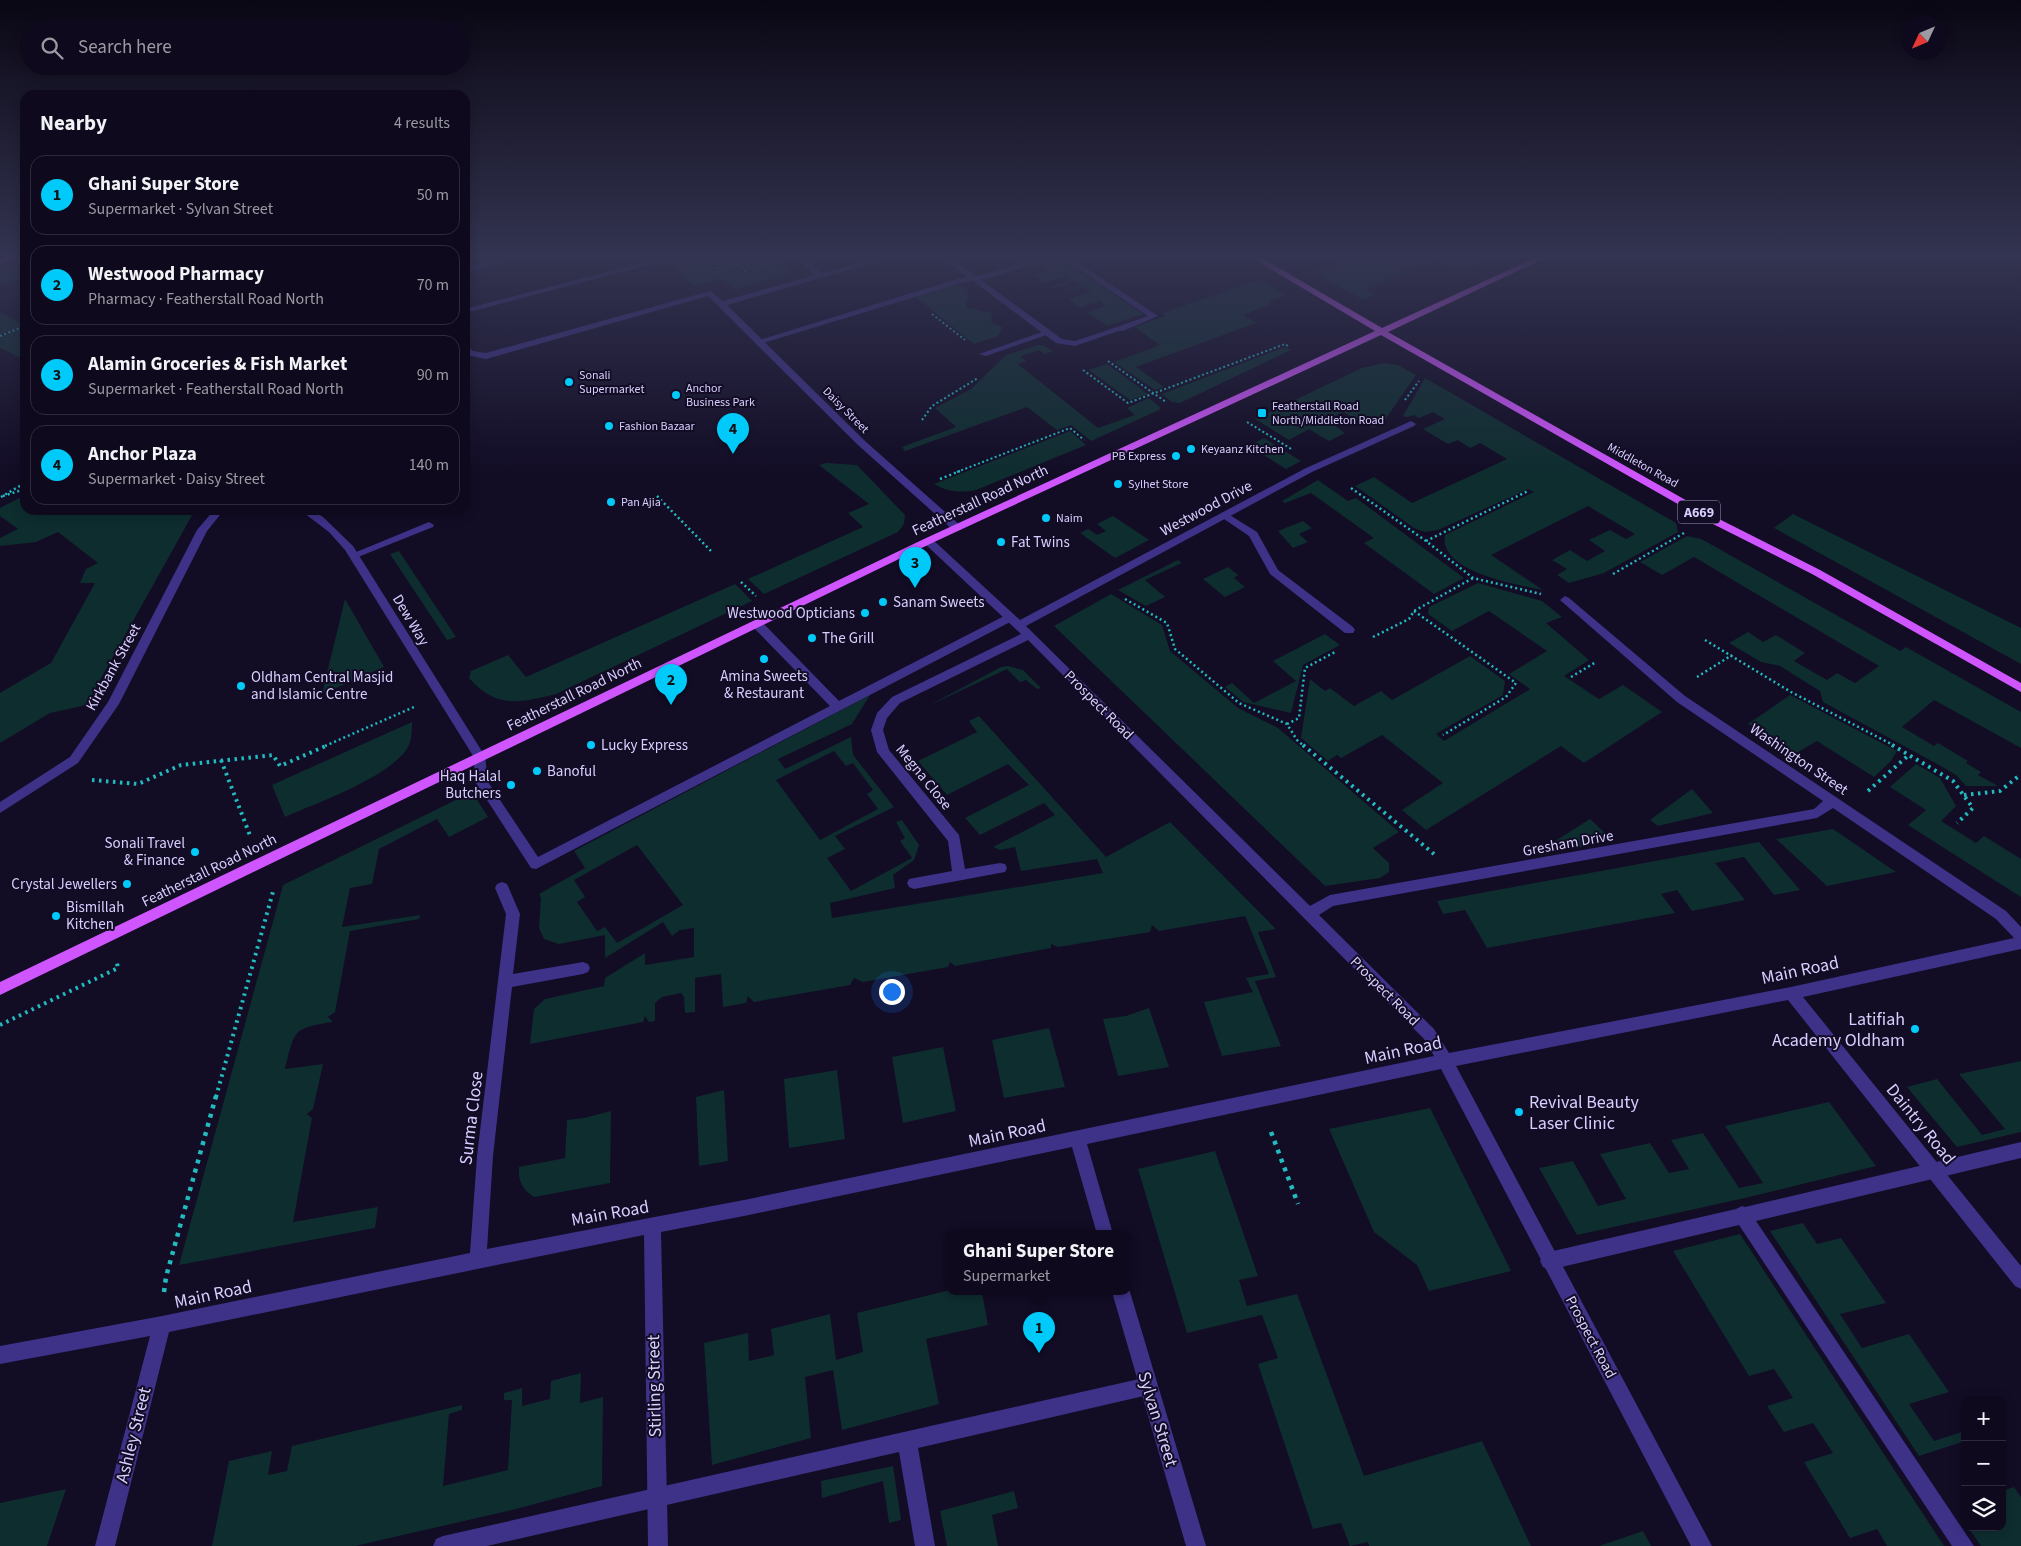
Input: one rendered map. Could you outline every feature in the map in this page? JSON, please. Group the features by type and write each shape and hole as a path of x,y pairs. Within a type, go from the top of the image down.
{"main road":[{"name":"Featherstall Road North","path":"0,988 928,541 1221,404 1269,384 1380,330"},
{"name":"Middleton Road","path":"1380,330 1717,522 1816,572 2021,688"}],"street":[{"path":"470,353 486,356 578,330"},
{"name":"Daisy Street","path":"748,330 906,485 957,528"},
{"path":"760,342 798,330"},
{"path":"1044,330 1059,341 1075,344 1117,330"},
{"path":"983,354 1048,333"},
{"name":"Westwood Drive","path":"1019,626 1224,515 1338,456 1411,424"},
{"name":"Kirkbank Street","path":"0,808 74,760 113,704 202,530 215,515"},
{"name":"Dew Way","path":"315,515 341,538 354,555 479,756"},
{"path":"1224,515 1253,534 1274,572 1349,630"},
{"path":"354,555 429,525"},
{"name":"Prospect Road","path":"928,541 1019,626 1429,1034 1446,1061 1549,1260 1702,1546"},
{"name":"Washington Street","path":"1565,600 1681,699 2001,915 2021,936"},
{"path":"757,624 838,707"},
{"path":"479,756 482,783 536,864 838,707 1019,626"},
{"name":"Megna Close","path":"959,874 954,838 883,752 877,730 881,716 896,700 1019,626"},
{"name":"Gresham Drive","path":"1309,914 1330,901 1817,814 1833,801"},
{"path":"914,883 1000,868"},
{"name":"Surma Close","path":"478,1259 485,1156 507,981 513,914 502,888"},
{"name":"Main Road","path":"0,1355 162,1325 478,1259 652,1226 1446,1061 1791,993 2021,943"},
{"path":"507,981 583,968"},
{"name":"Daintry Road","path":"1791,993 2021,1280"},
{"path":"1078,1139 1104,1230"},
{"path":"1549,1260 1742,1214 1934,1172 2021,1150"},
{"path":"1742,1214 1964,1546"},
{"name":"Stirling Street","path":"652,1226 658,1546"},
{"name":"Sylvan Street","path":"1122,1295 1196,1546"},
{"name":"Ashley Street","path":"105,1546 162,1325"},
{"path":"443,1546 656,1496 1148,1386"},
{"path":"907,1441 925,1546"}],"path":[{"path":"0,336 15,330"},
{"path":"922,420 932,406 973,382 994,363 953,330"},
{"path":"1083,370 1128,403 1286,344"},
{"path":"1108,361 1168,403"},
{"path":"1240,418 1298,453"},
{"path":"938,480 1070,428 1085,441"},
{"path":"0,497 20,486"},
{"path":"1351,488 1426,540 1473,578 1565,600"},
{"path":"0,497 20,491"},
{"path":"1426,540 1528,491"},
{"path":"656,496 712,552"},
{"path":"1613,574 1692,528"},
{"path":"1101,581 1113,592 1167,623 1175,649 1232,697 1257,712 1287,724 1298,740 1415,839 1467,878"},
{"path":"741,582 762,601"},
{"path":"1414,611 1516,683 1506,697 1443,735"},
{"path":"1705,640 1792,692 1910,754 1954,781 1973,808 1957,823"},
{"path":"1692,680 1732,655"},
{"path":"1571,677 1596,662"},
{"path":"138,784 181,765 273,755 280,766 414,707"},
{"path":"1867,792 1910,754"},
{"path":"221,760 253,840"},
{"path":"1964,795 2000,791 2020,774"},
{"path":"162,1325 166,1277 276,881"},
{"path":"0,1025 118,968 116,960"},
{"path":"1271,1132 1298,1204"}],"green space":[{"path":"0,330 13,330 0,335"},
{"path":"20,330 20,358 0,348 0,337"},
{"path":"957,330 1002,330 998,336 974,344"},
{"path":"1139,330 1237,330 1136,367 1164,387 1155,390 1114,362 1160,345"},
{"path":"1043,345 1053,351 1044,354 1039,350 1021,356 1026,361 1018,364 1098,428 1135,415 1127,408 1149,398 1160,407 1159,410 1091,441 1071,425 1057,430 1027,407 905,451 902,447 956,427 935,408 971,389 1006,355"},
{"path":"1285,347 1291,350 1180,403 1172,402 1162,394"},
{"path":"1384,363 1398,365 1416,375 1382,424 1373,427 1343,412 1327,420 1345,433 1329,441 1309,429 1289,440 1255,419 1362,368"},
{"path":"1107,364 1148,394 1130,400 1089,370"},
{"path":"1425,378 1676,523 1678,532 1604,573 1569,583 1557,575 1567,569 1552,560 1570,550 1587,561 1605,551 1589,540 1610,530 1626,539 1635,534 1588,506 1491,555 1543,590 1500,580 1467,567 1454,558 1446,548 1445,535 1534,492 1528,489 1438,530 1425,532 1414,528 1355,486 1374,477 1412,503 1507,459 1480,443 1470,448 1458,440 1448,444 1423,429 1445,419 1433,412 1419,418 1414,415 1403,416"},
{"path":"1070,431 1086,445 976,490 954,491 934,484"},
{"path":"1264,438 1301,461 1286,469 1249,446"},
{"path":"827,463 857,465 905,515 904,524 898,532 764,594 748,579 863,527 848,513 869,504 819,465"},
{"path":"1318,480 1348,501 1356,498 1464,578 1434,594 1364,543 1374,538 1311,493 1285,503 1282,501"},
{"path":"20,498 20,515 192,515 86,705 50,713 0,743 0,693 51,663 95,583 80,583 86,569 98,563 58,532 36,542 0,546 0,538 18,529 0,516 0,508"},
{"path":"1793,514 2021,628 2021,664 1774,528"},
{"path":"1113,516 1149,540 1115,558 1080,533 1088,529 1097,535 1106,531 1097,524"},
{"path":"1303,521 1312,528 1299,534 1308,542 1293,548 1278,531"},
{"path":"1687,536 1701,539 1714,546 1900,651 1906,647 2021,712 2021,748 1934,700 1902,727 1934,746 1938,743 1968,761 1966,763 1981,772 1978,775 1998,786 1966,786 1956,775 1939,765 1823,702 1820,691 1780,666 1761,662 1729,643 1748,632 1763,642 1776,635 1805,653 1794,661 1827,680 1837,673 1855,683 1879,666 1694,557 1662,575 1640,562"},
{"path":"399,551 456,637 447,640 390,554"},
{"path":"1178,560 1182,563 1145,580 1165,597 1146,606 1118,590"},
{"path":"1228,567 1238,575 1234,578 1245,587 1225,597 1203,579"},
{"path":"1478,583 1542,601 1562,617 1546,623 1589,660 1564,676 1599,699 1623,685 1662,712 1584,763 1561,746 1426,830 1402,810 1443,783 1382,735 1341,758 1337,755 1328,761 1301,738 1310,679 1325,691 1330,688 1354,706 1381,691 1392,700 1470,656 1505,681 1503,695 1436,734 1444,741 1530,689 1509,674 1547,651 1489,611 1452,631 1428,614 1429,607"},
{"path":"735,584 752,601 556,694 531,700 509,701 489,695 469,678 471,671 508,655 526,677"},
{"path":"1111,594 1162,625 1170,651 1238,708 1278,728 1399,832 1373,848 1389,863 1389,872 1380,878 1325,886 1054,626"},
{"path":"345,599 384,667 322,694"},
{"path":"1325,634 1340,645 1303,665 1291,713 1243,702 1225,687 1232,683 1254,703 1296,681 1273,661"},
{"path":"1008,666 1023,670 1041,688 1037,689 1026,680 1020,682 1007,669 928,706 1001,667"},
{"path":"870,695 852,724 778,759 785,769 851,737 853,755 894,807 835,836 845,849 827,858 851,891 912,858 900,841 905,838 896,822 902,820 919,845 914,860 893,875 895,888 830,903 832,918 1103,873 1097,859 1021,871 1015,847 1000,850 993,847 1055,815 1044,803 980,835 965,818 1029,785 1008,764 947,795 918,761 977,732 969,721 979,716 1106,857 1170,822 1276,929 1258,932 1276,977 1255,981 1281,1046 1222,1056 1204,1002 1253,992 1246,978 1269,974 1245,916 1159,931 1152,925 1150,932 1058,947 1051,944 1051,948 955,966 950,962 948,967 863,982 854,978 850,985 754,1002 748,996 746,1003 723,1007 721,974 695,978 695,1012 685,1013 684,997 681,993 662,997 655,1003 655,1021 649,1022 645,1016 643,1022 530,1044 534,1009 545,999 604,986 605,978 645,953 645,965 694,957 694,928 680,930 672,936 663,922 605,958 605,935 559,944 544,939 539,928 541,898 539,894 585,868 574,851","holes":["834,751 846,766 853,763 873,790 867,794 878,809 820,840 776,780","637,845 683,905 617,943 605,927 597,931 577,902 585,897 574,880"]},
{"path":"1790,695 1897,751 1891,761 1874,777 1817,741 1793,755 1748,724"},
{"path":"412,722 410,742 403,754 391,765 336,796 285,817 272,785"},
{"path":"1916,764 1940,778 1956,806 1941,821 1976,843 1984,836 2021,859 2021,897 1908,825 1926,810 1890,787"},
{"path":"1692,789 1713,813 1658,826 1650,820"},
{"path":"472,792 488,817 449,837 437,819 379,849 372,884 350,888 342,927 420,915 419,919 350,931 335,1012 328,1017 333,1022 310,1026 297,1033 291,1046 285,1069 323,1064 313,1109 307,1114 312,1118 293,1222 378,1207 375,1228 179,1265 283,885"},
{"path":"1590,819 1605,833 1600,839 1576,848 1541,850"},
{"path":"1833,829 1896,872 1827,886 1776,839"},
{"path":"1759,842 1800,890 1774,895 1744,857 1715,863 1745,900 1692,911 1677,890 1661,894 1675,913 1487,948 1465,910 1443,914 1437,901"},
{"path":"1149,1008 1169,1067 1118,1076 1103,1019 1126,1016"},
{"path":"1049,1028 1065,1087 1004,1098 992,1040"},
{"path":"943,1047 956,1111 903,1123 892,1057"},
{"path":"2021,1061 2021,1132 1957,1147 1907,1087 1937,1079 1982,1135 2005,1129 1959,1074"},
{"path":"837,1070 845,1139 789,1148 784,1079"},
{"path":"724,1090 728,1161 699,1166 696,1097"},
{"path":"1829,1102 1876,1166 1745,1198 1577,1235 1539,1168 1573,1161 1598,1206 1626,1199 1600,1154 1650,1143 1669,1173 1689,1169 1671,1140 1703,1133 1739,1188 1763,1183 1725,1126"},
{"path":"1430,1108 1511,1271 1429,1291 1417,1265 1374,1232 1329,1129"},
{"path":"611,1111 610,1183 534,1197 526,1191 520,1181 519,1167 565,1158 567,1120"},
{"path":"1215,1151 1258,1276 1239,1280 1247,1306 1297,1294 1364,1476 1482,1441 1531,1546 1369,1546 1368,1542 1350,1546 1341,1523 1313,1529 1258,1364 1278,1358 1262,1315 1187,1333 1138,1169"},
{"path":"1803,1223 1817,1244 1841,1238 1886,1303 1840,1314 1862,1348 1909,1334 1949,1392 1909,1404 1934,1441 1961,1432 1961,1442 1919,1456 1770,1231"},
{"path":"1740,1234 1944,1546 1887,1546 1877,1529 1850,1538 1804,1462 1833,1453 1813,1423 1784,1432 1767,1406 1793,1398 1774,1369 1749,1376 1673,1251"},
{"path":"946,1291 946,1295 983,1295 988,1325 926,1339 939,1404 842,1430 833,1370 805,1377 811,1438 712,1465 704,1343 748,1333 749,1361 774,1355 771,1329 830,1314 836,1360 863,1352 857,1313"},
{"path":"581,1373 580,1403 603,1397 602,1486 516,1509 355,1546 212,1546 229,1461 272,1451 268,1475 287,1471 292,1446 462,1405 462,1410 449,1414 443,1486 508,1470 512,1400 504,1400 504,1393 522,1388 522,1406 550,1399 551,1381"},
{"path":"893,1466 901,1520 889,1523 883,1481 822,1498 821,1481"},
{"path":"2014,1487 2021,1497 2021,1546 1981,1546 1971,1531 2006,1531 2006,1490"},
{"path":"66,1489 47,1546 0,1546 0,1503"},
{"path":"1014,1491 1018,1508 992,1515 998,1546 947,1546 940,1511"},
{"path":"1643,1531 1651,1546 1599,1546"}],"place":[{"name":"Sonali Supermarket","path":"569,382"},
{"name":"Anchor Business Park","path":"676,395"},
{"name":"Featherstall Road North/Middleton Road","path":"1262,413"},
{"name":"Fashion Bazaar","path":"609,426"},
{"name":"Keyaanz Kitchen","path":"1191,449"},
{"name":"Anchor Plaza","path":"733,454"},
{"name":"PB Express","path":"1176,456"},
{"name":"Sylhet Store","path":"1118,484"},
{"name":"Pan Ajia","path":"611,502"},
{"name":"Naim","path":"1046,518"},
{"name":"Fat Twins","path":"1001,542"},
{"name":"Alamin Groceries & Fish Market","path":"915,588"},
{"name":"Sanam Sweets","path":"883,602"},
{"name":"Westwood Opticians","path":"865,613"},
{"name":"The Grill","path":"812,638"},
{"name":"Amina Sweets & Restaurant","path":"764,659"},
{"name":"Oldham Central Masjid and Islamic Centre","path":"241,686"},
{"name":"Westwood Pharmacy","path":"671,705"},
{"name":"Lucky Express","path":"591,745"},
{"name":"Banoful","path":"537,771"},
{"name":"Haq Halal Butchers","path":"511,785"},
{"name":"Sonali Travel & Finance","path":"195,852"},
{"name":"Crystal Jewellers","path":"127,884"},
{"name":"Bismillah Kitchen","path":"56,916"},
{"name":"Latifiah Academy Oldham","path":"1915,1029"},
{"name":"Revival Beauty Laser Clinic","path":"1519,1112"},
{"name":"Ghani Super Store","path":"1039,1353"}]}
